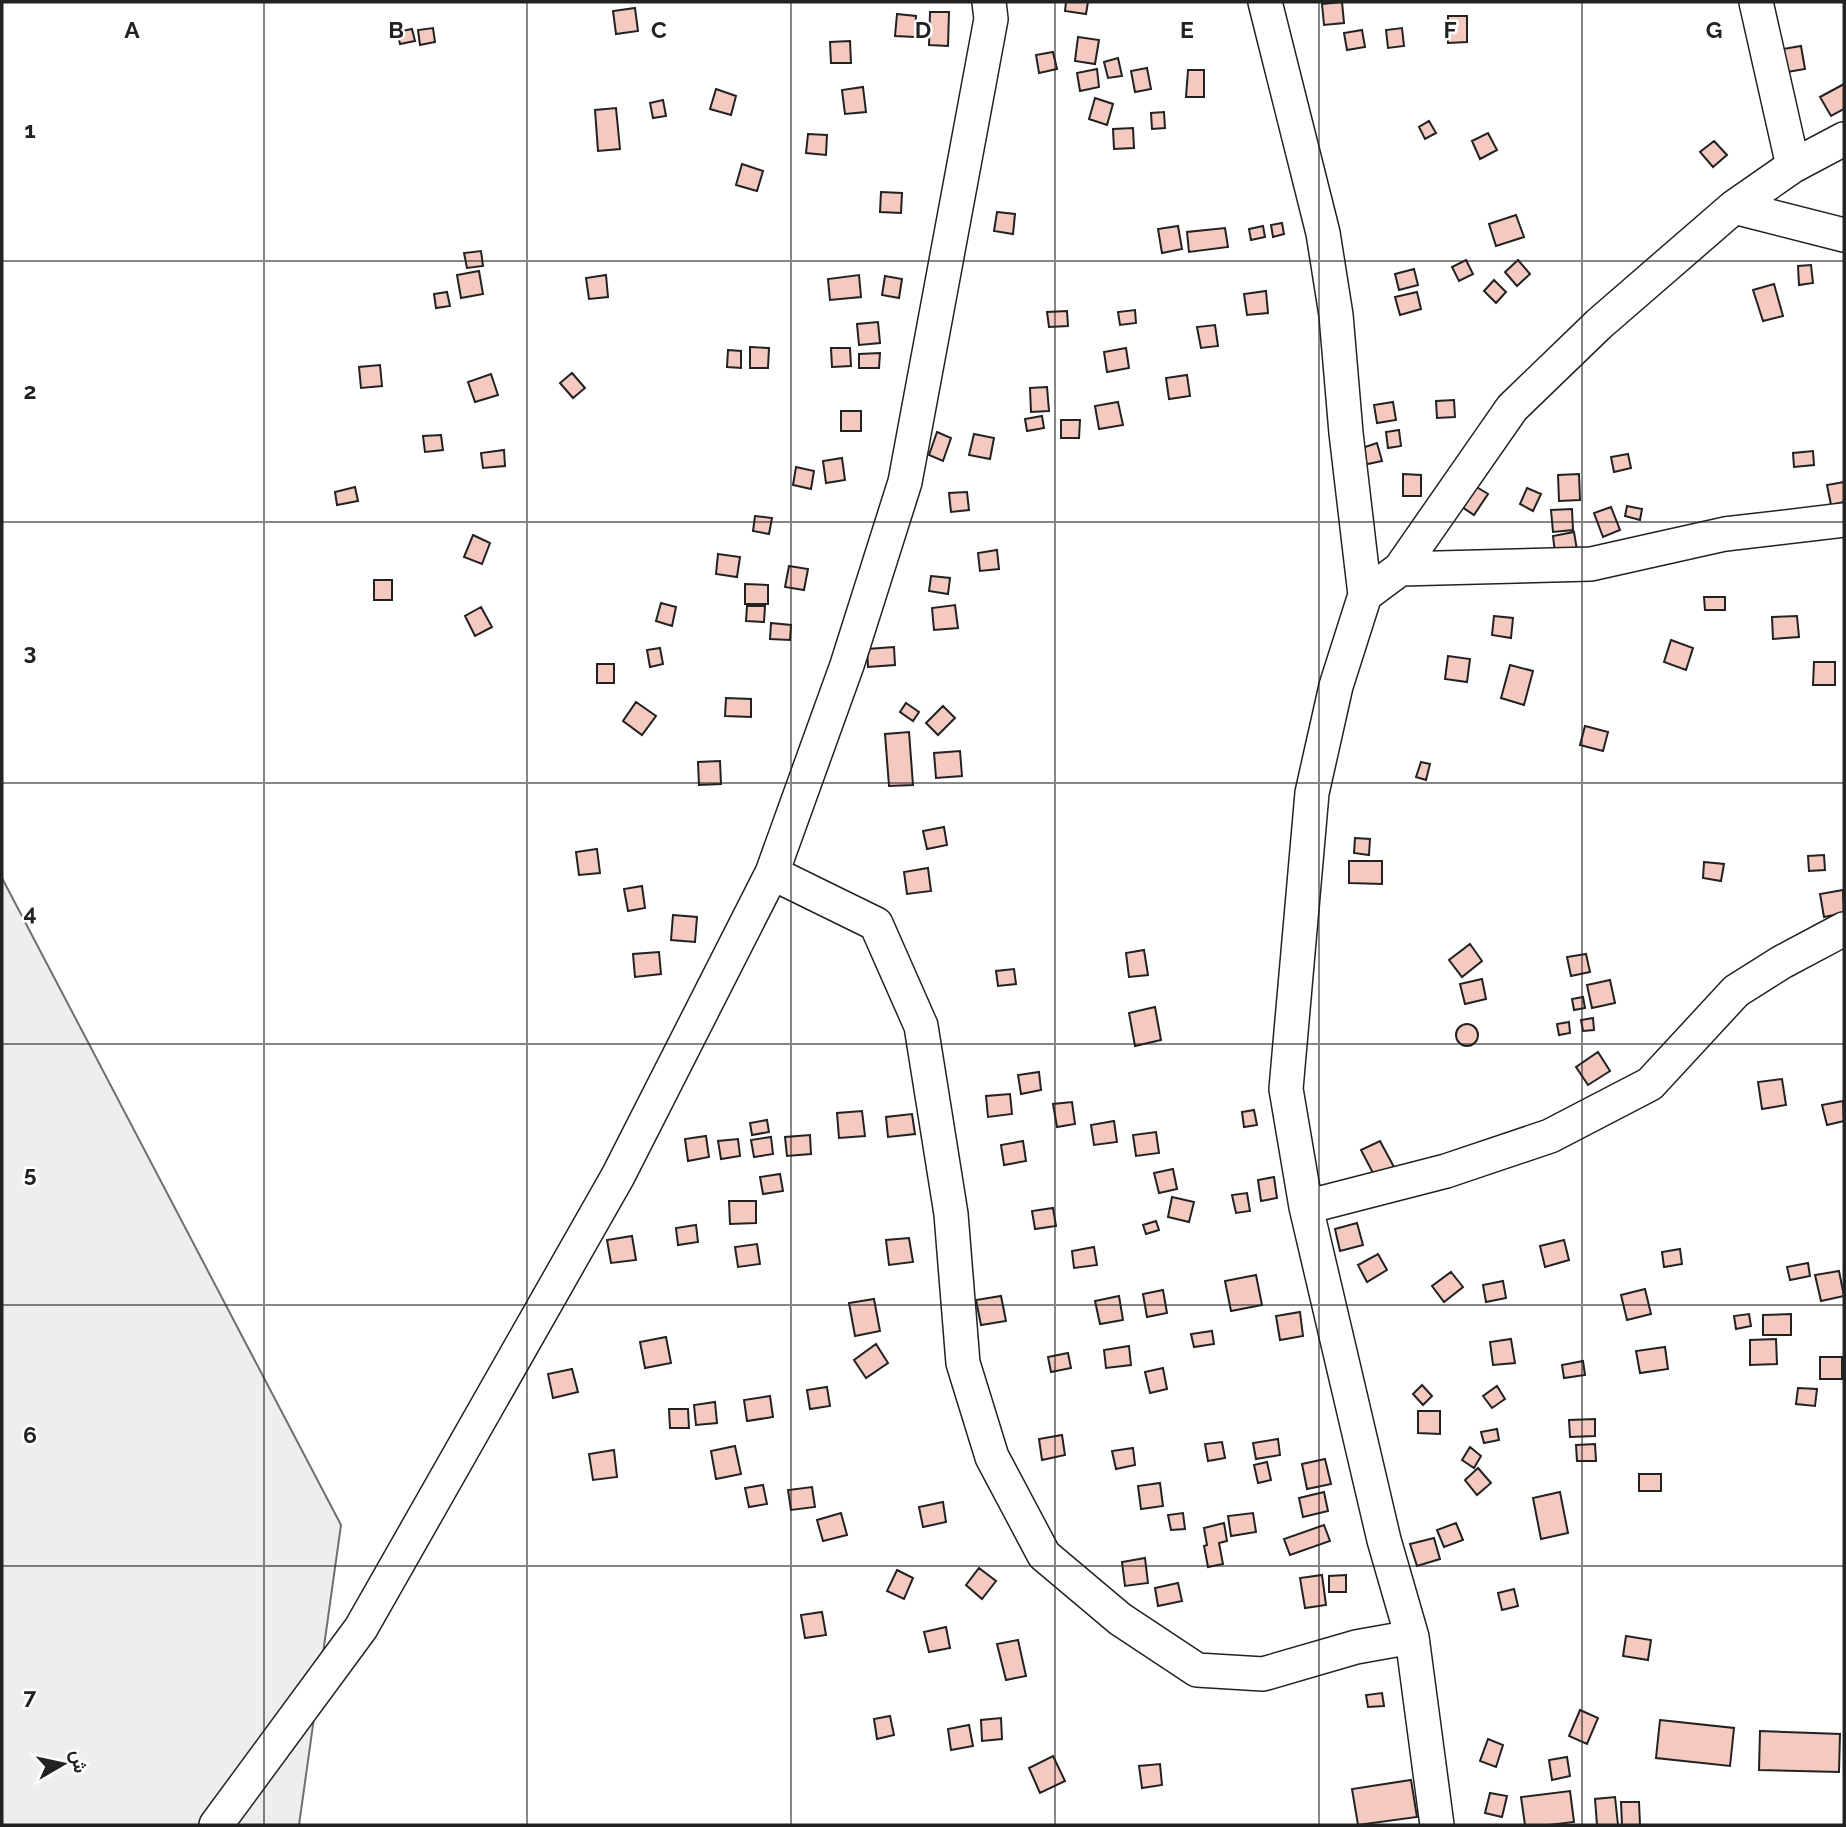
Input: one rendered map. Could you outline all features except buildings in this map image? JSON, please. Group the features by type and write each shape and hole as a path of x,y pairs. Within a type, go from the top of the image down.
{"street":[{"path":"216,1825 361,1628 618,1176 772,873 847,664 905,482 991,19 989,2"},
{"path":"1265,2 1323,233 1336,315 1364,594 1336,686 1312,793 1286,1088 1306,1207 1384,1540 1412,1637 1437,1825"},
{"path":"1756,2 1793,166"},
{"path":"1364,594 1400,569 1512,408 1599,324 1734,207 1793,166 1844,139"},
{"path":"1734,207 1844,235"},
{"path":"1400,569 1591,564 1725,534 1844,520"},
{"path":"772,873 876,924 921,1026 951,1214 963,1363 992,1457 1044,1555 1120,1619 1197,1670 1263,1674 1356,1647 1412,1637"},
{"path":"1306,1207 1446,1171 1550,1136 1628,1096 1650,1084 1736,991 1782,962 1844,929"}],"shaded area":[{"path":"2,878 341,1525 299,1825 2,1825"}]}
